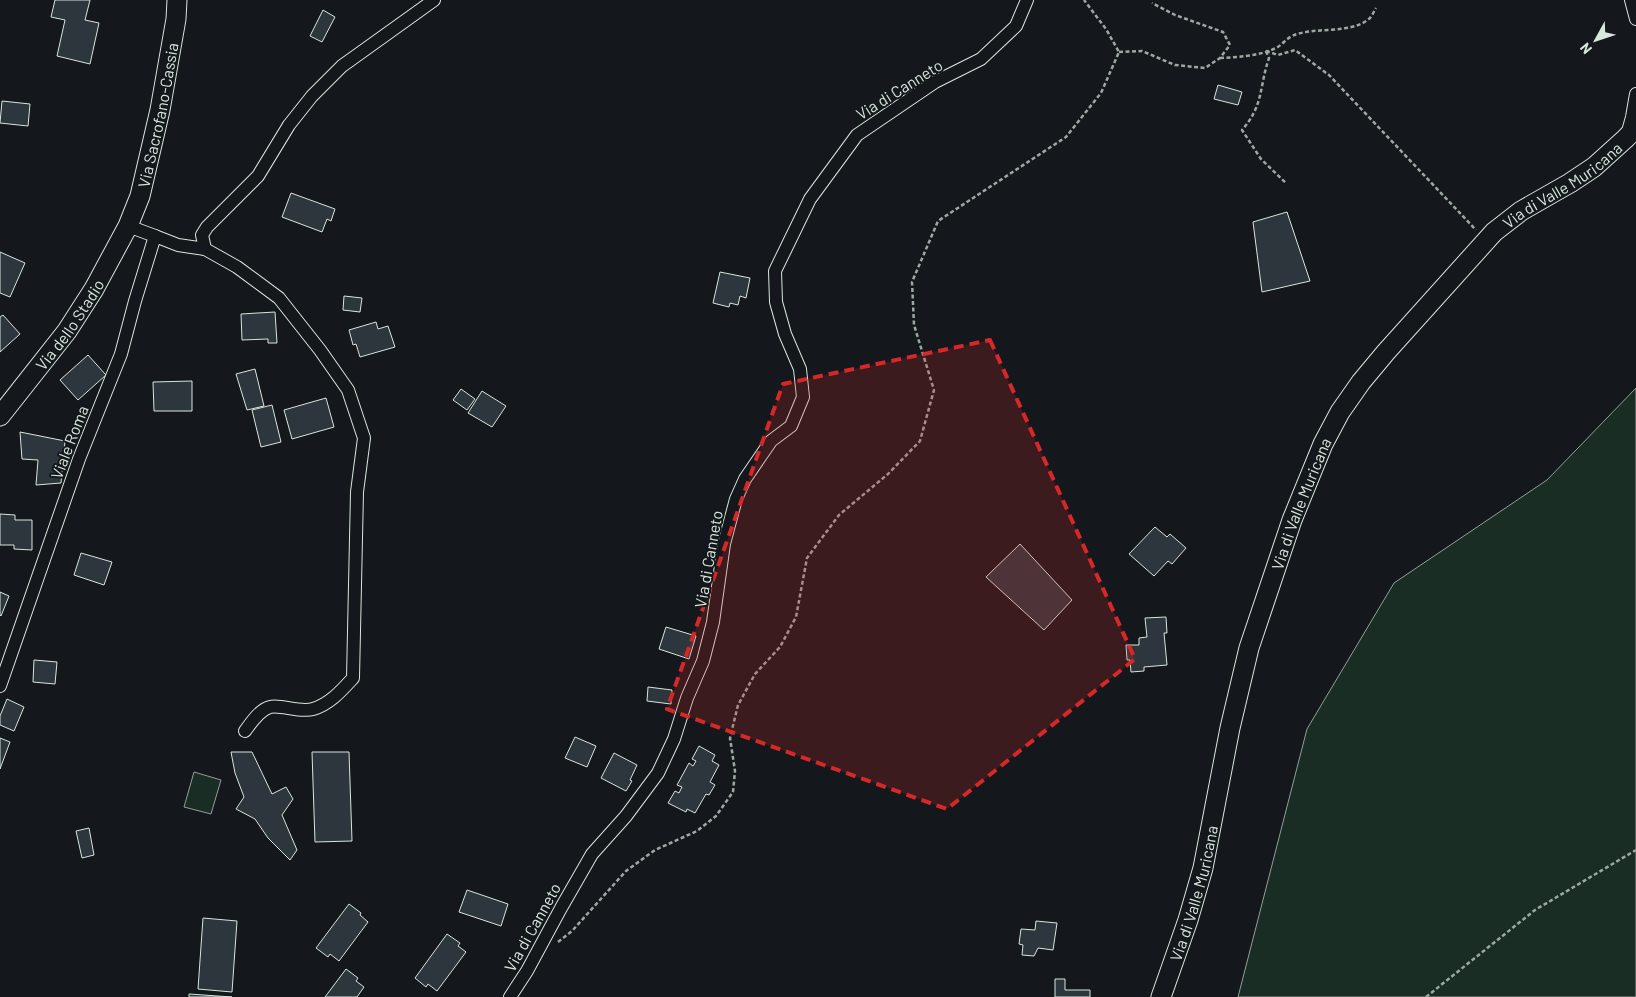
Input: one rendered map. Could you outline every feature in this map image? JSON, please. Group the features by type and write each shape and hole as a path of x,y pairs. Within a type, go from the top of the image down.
{"street":[{"name":"Via Sacrofano-Cassia","path":"128,226 140,196 160,110 176,19 177,0"},
{"path":"205,249 202,235 207,227 258,176 289,125 312,96 342,66 434,0"},
{"name":"Via di Canneto","path":"510,997 527,971 592,854 626,816 658,774 674,739 687,698 703,662 713,622 724,544 736,500 745,479 771,441 791,426 803,397 800,368 785,334 776,302 775,271 810,199 856,135 936,82 981,59 1016,26 1027,0"},
{"path":"1631,0 1636,19"},
{"path":"1631,134 1636,94"},
{"name":"Via di Valle Muricana","path":"1161,997 1186,928 1203,868 1230,728 1248,655 1292,520 1323,444 1340,412 1361,382 1486,240 1512,217 1581,176 1631,134"},
{"path":"128,226 178,245 205,249 237,267 279,298 320,350 348,390 364,438 357,492 353,678 334,698 313,709 296,710 270,707 259,714 245,731"},
{"name":"Via dello Stadio","path":"0,416 67,331 94,289 128,226"},
{"name":"Viale Roma","path":"0,686 79,459 121,354 155,236"}],"path":[{"path":"1084,0 1119,52"},
{"path":"1119,52 1142,51 1175,65 1205,68 1220,58 1230,45 1223,32 1175,15 1152,3"},
{"path":"1220,58 1266,52 1278,47 1292,36 1357,26 1370,18 1376,8"},
{"path":"1266,52 1278,54 1295,50 1329,75 1486,240"},
{"path":"558,942 572,931 626,871 655,850 697,831 716,816 733,792 735,771 730,738 738,704 755,674 780,647 796,617 807,558 838,515 888,474 920,441 934,390 914,325 912,282 938,221 1066,137 1101,93 1119,52"},
{"path":"1266,52 1269,58 1264,75 1261,98 1251,120 1242,130 1261,159 1286,183"},
{"path":"1426,997 1535,910 1636,850"}],"highlighted area":[{"path":"990,340 1135,659 947,809 667,709 783,384"}],"green space":[{"path":"1636,388 1636,997 1238,997 1307,729 1394,583 1547,480"},
{"path":"194,772 221,780 211,814 184,807"}],"building":[{"path":"55,0 90,0 85,20 99,23 90,64 57,56 65,20 51,17"},
{"path":"323,10 335,17 322,42 310,36"},
{"path":"1218,85 1242,92 1238,105 1214,99"},
{"path":"2,101 30,104 28,126 0,123"},
{"path":"291,193 335,209 331,221 327,219 322,232 282,217"},
{"path":"1287,212 1310,281 1262,292 1253,222"},
{"path":"0,252 25,263 10,297 0,293"},
{"path":"720,272 750,278 746,298 740,296 738,305 730,303 729,307 713,303"},
{"path":"344,296 362,298 360,312 343,310"},
{"path":"275,312 277,343 268,343 268,339 242,340 241,314"},
{"path":"3,315 20,334 0,352 0,317"},
{"path":"376,322 378,329 388,326 395,347 360,357 356,344 353,345 349,330"},
{"path":"88,355 106,375 78,400 60,380"},
{"path":"255,369 264,406 247,410 236,374"},
{"path":"192,381 192,411 154,411 153,382"},
{"path":"461,389 475,399 467,410 453,400"},
{"path":"482,391 506,406 492,427 468,413"},
{"path":"326,398 334,427 292,439 284,410"},
{"path":"272,405 281,442 261,447 252,410"},
{"path":"20,432 65,441 61,483 36,485 38,460 22,459"},
{"path":"0,514 15,515 15,520 32,520 32,550 14,549 14,545 0,545"},
{"path":"1155,527 1167,537 1170,534 1186,548 1172,564 1168,561 1154,576 1129,554"},
{"path":"1020,544 1072,600 1044,630 986,577"},
{"path":"81,553 112,562 104,585 74,575"},
{"path":"0,592 9,596 1,616 0,615"},
{"path":"1166,617 1167,633 1164,633 1167,665 1144,667 1144,671 1131,672 1130,660 1127,660 1126,645 1139,645 1139,638 1147,637 1145,618"},
{"path":"666,627 696,636 689,659 659,649"},
{"path":"34,660 57,662 55,684 33,682"},
{"path":"648,687 672,690 671,704 647,701"},
{"path":"7,699 24,707 14,731 0,725 0,716"},
{"path":"575,737 596,746 587,767 565,758"},
{"path":"0,738 10,742 0,769"},
{"path":"699,746 715,755 712,761 719,765 710,782 715,785 709,795 706,794 695,813 687,809 686,812 668,803 675,791 679,793 682,787 677,785 689,763 693,766 696,761 692,759"},
{"path":"231,752 252,752 272,794 286,787 293,799 282,815 297,850 290,860 268,838 255,819 236,809 244,797 235,773"},
{"path":"312,752 349,752 352,841 315,842"},
{"path":"614,753 637,765 630,780 632,781 626,791 601,778"},
{"path":"89,828 94,855 82,858 76,831"},
{"path":"467,890 508,904 501,926 459,912"},
{"path":"349,904 361,913 360,915 368,922 339,961 330,954 328,957 316,948"},
{"path":"203,918 237,921 232,992 198,989"},
{"path":"1036,921 1057,923 1053,950 1038,948 1034,956 1022,955 1023,945 1019,944 1021,929 1035,930"},
{"path":"447,934 460,943 458,946 466,952 437,991 428,984 426,987 415,978"},
{"path":"346,969 358,978 356,981 364,987 357,997 325,997"},
{"path":"1055,979 1065,979 1065,990 1090,990 1090,997 1055,997"},
{"path":"189,994 232,997 189,997"}]}
